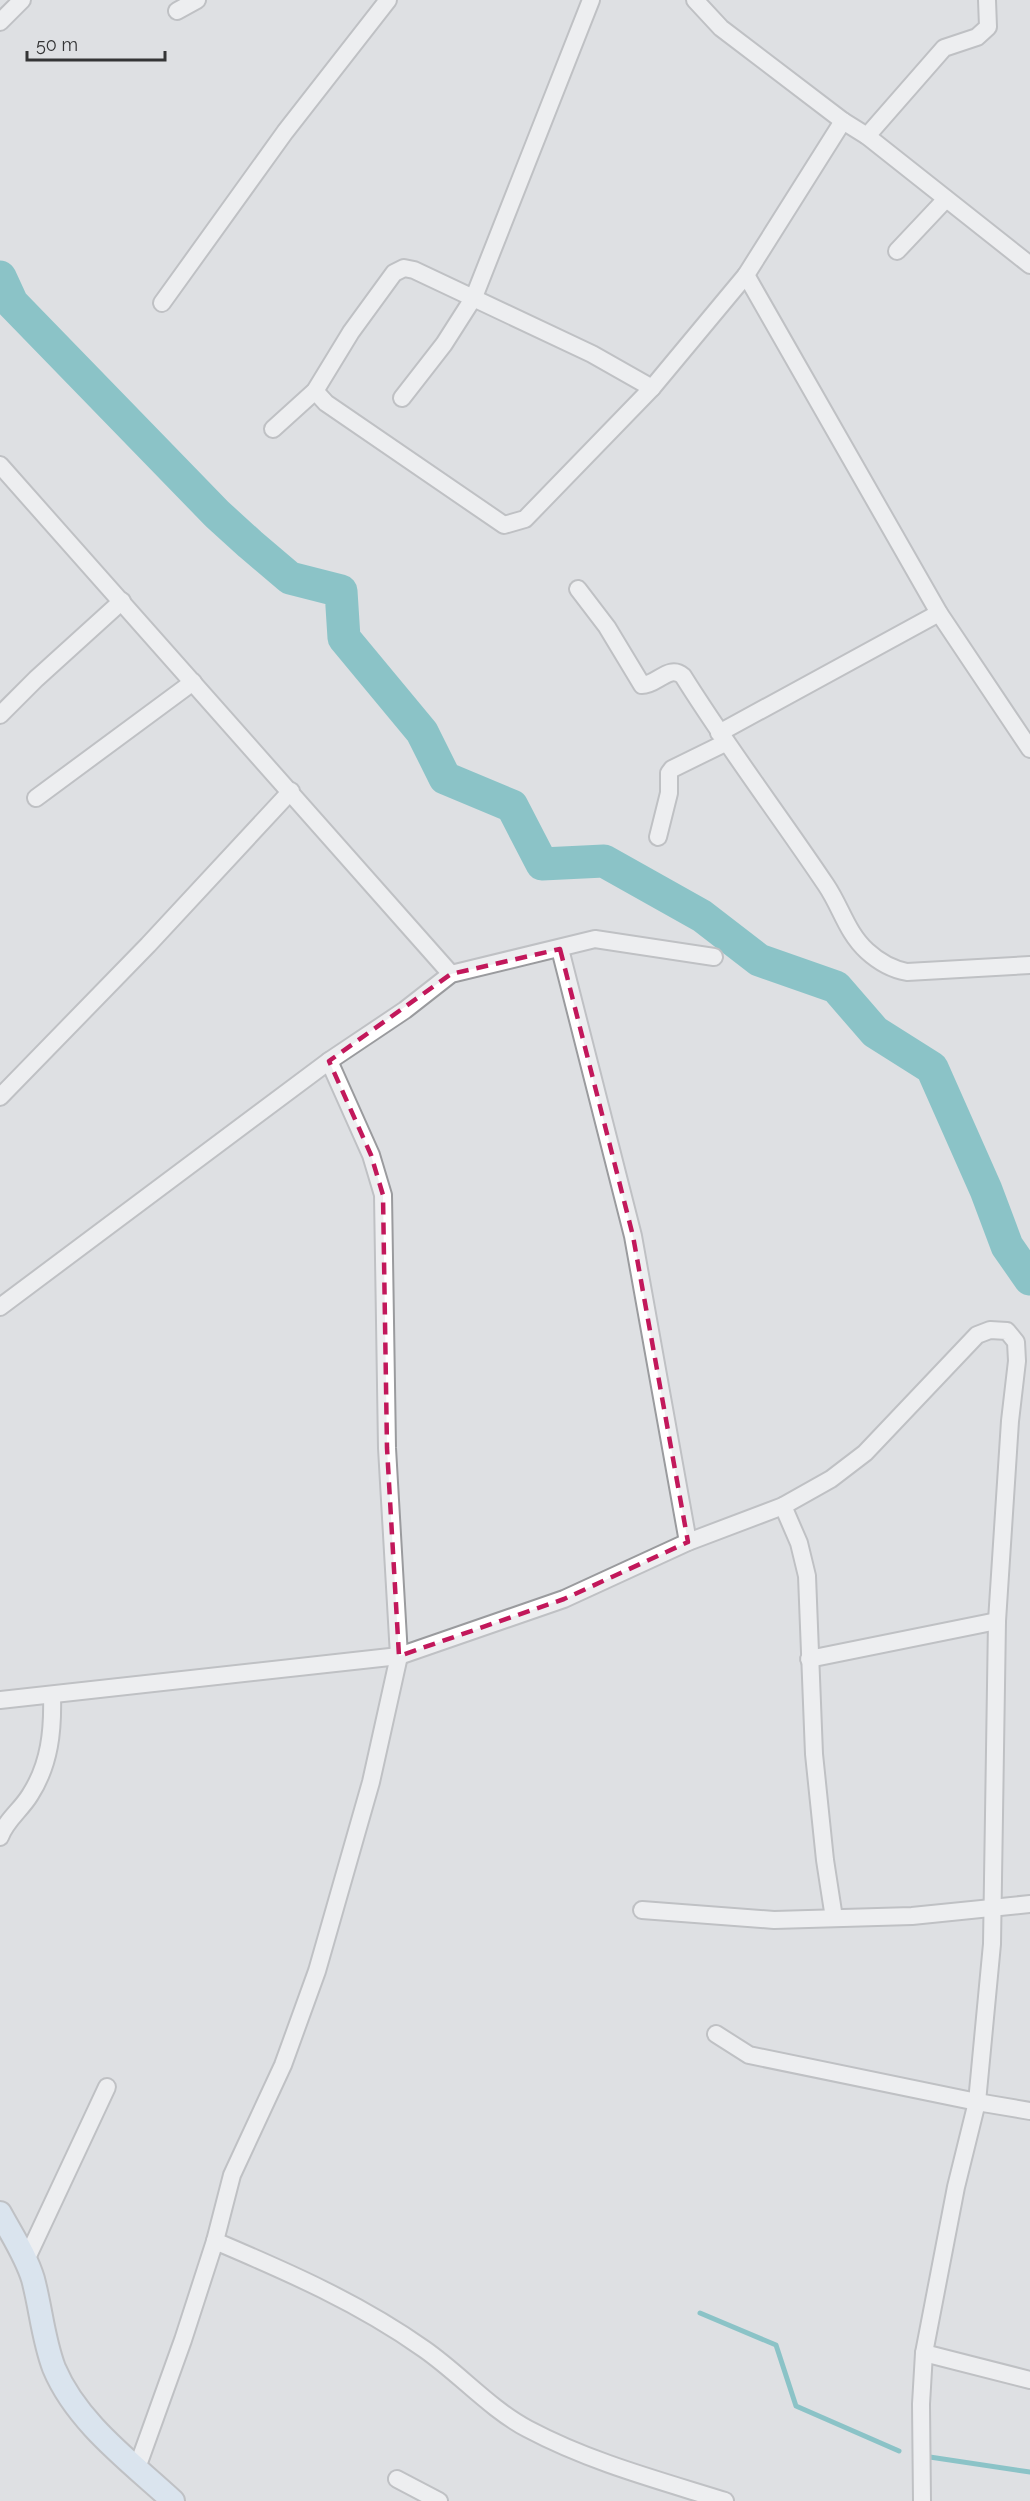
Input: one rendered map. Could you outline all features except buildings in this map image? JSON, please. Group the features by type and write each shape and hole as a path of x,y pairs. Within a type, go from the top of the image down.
{"street":[{"path":"0,22 22,0"},
{"path":"177,11 197,0"},
{"path":"162,303 285,132 388,0"},
{"path":"402,398 444,344 474,297 591,0"},
{"path":"695,0 721,28 843,121 867,136 1030,265"},
{"path":"867,136 944,48 977,37 988,27 987,0"},
{"path":"315,391 326,403 504,525 525,519 652,388 746,275 843,121"},
{"path":"897,250 946,199"},
{"path":"273,429 315,391 351,332 394,273 404,268 414,270 474,297 592,354 652,388"},
{"path":"746,275 939,613 1030,749"},
{"path":"0,465 451,974"},
{"path":"578,589 607,627 642,686 648,685 671,671 677,671 683,676 722,738 828,888 848,928 866,951 891,969 907,972 1030,965"},
{"path":"0,715 122,601"},
{"path":"658,837 669,793 669,773 672,769 939,613"},
{"path":"36,798 193,682"},
{"path":"0,1097 148,945 291,791"},
{"path":"0,1307 330,1061 405,1010 451,974 595,939 714,957"},
{"path":"560,949 633,1236 688,1542"},
{"path":"137,2468 176,2360 214,2241 232,2175 283,2065 317,1971 371,1782 399,1656 387,1448 383,1195 371,1155 330,1061"},
{"path":"0,1700 399,1656 564,1599 688,1542 783,1506 831,1479 865,1453 977,1335 990,1329 1007,1331 1016,1342 1017,1361 1010,1421 997,1621 994,1909 977,2102 943,2247 924,2353 921,2413 922,2501"},
{"path":"783,1506 805,1562 814,1754 825,1860 834,1918"},
{"path":"809,1659 997,1621"},
{"path":"0,1837 4,1826 31,1794 44,1766 53,1734 52,1695"},
{"path":"642,1910 774,1920 912,1916 1030,1904"},
{"path":"716,2034 749,2055 977,2102 1030,2110"},
{"path":"26,2260 107,2087"},
{"path":"0,2213 26,2260 33,2280 49,2353 63,2385 98,2431 174,2501"},
{"path":"214,2241 315,2284 399,2333 436,2358 526,2428 569,2448 635,2473 724,2501"},
{"path":"924,2353 1030,2380"},
{"path":"397,2479 439,2501"}],"highlighted area":[{"path":"560,949 633,1236 688,1542 564,1599 399,1656 387,1448 383,1195 371,1155 329,1061 451,974"}],"waterway":[{"path":"0,277 12,303 217,514 290,578 341,591 344,638 422,732 445,778 512,806 542,864 604,861 702,916 759,960 836,987 875,1032 932,1068 986,1190 1007,1246 1030,1279"},
{"path":"700,2313 776,2345 796,2406 899,2451"},
{"path":"923,2456 1030,2472"}]}
